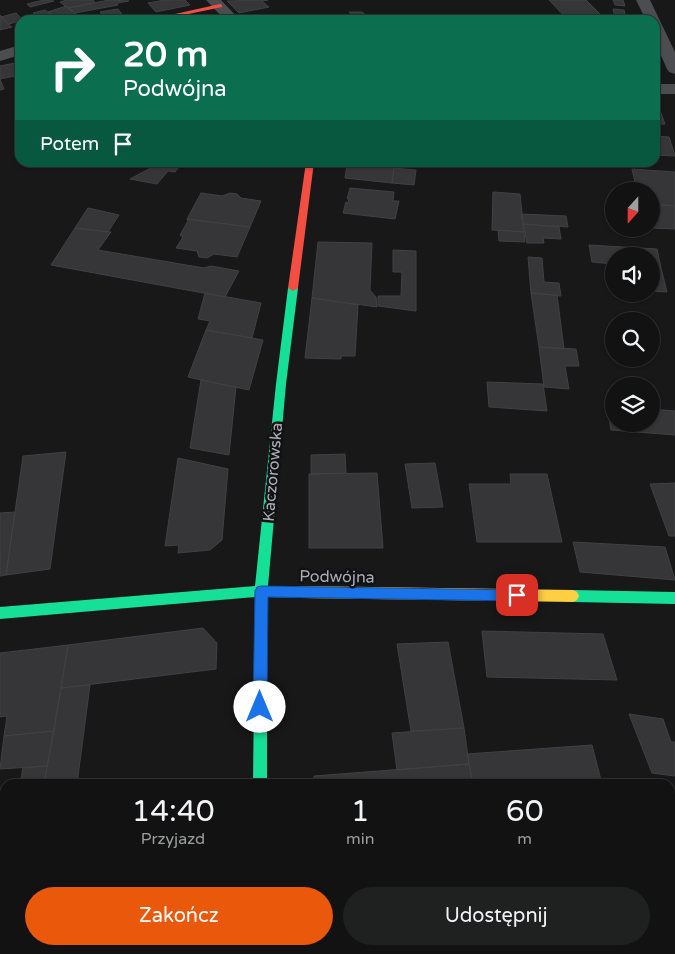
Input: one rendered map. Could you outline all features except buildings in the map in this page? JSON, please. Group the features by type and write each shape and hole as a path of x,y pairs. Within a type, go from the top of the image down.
{"street":[{"path":"643,0 650,15"},
{"path":"170,15 216,3 228,15"},
{"path":"660,36 675,69"},
{"path":"0,56 15,52"},
{"path":"660,89 675,89"},
{"name":"Kaczorowska","path":"260,779 261,591 280,384 309,167"},
{"name":"Podwójna","path":"0,613 261,591 675,598"}],"traffic: fast":[{"path":"260,779 261,591 281,384 293,288"},
{"path":"0,613 261,591 301,592"},
{"path":"573,596 675,598"}],"traffic: slow":[{"path":"301,592 573,596"}],"traffic: jam":[{"path":"176,15 220,6"},
{"path":"293,288 309,167"}],"route":[{"path":"260,707 261,591 517,595"}]}
